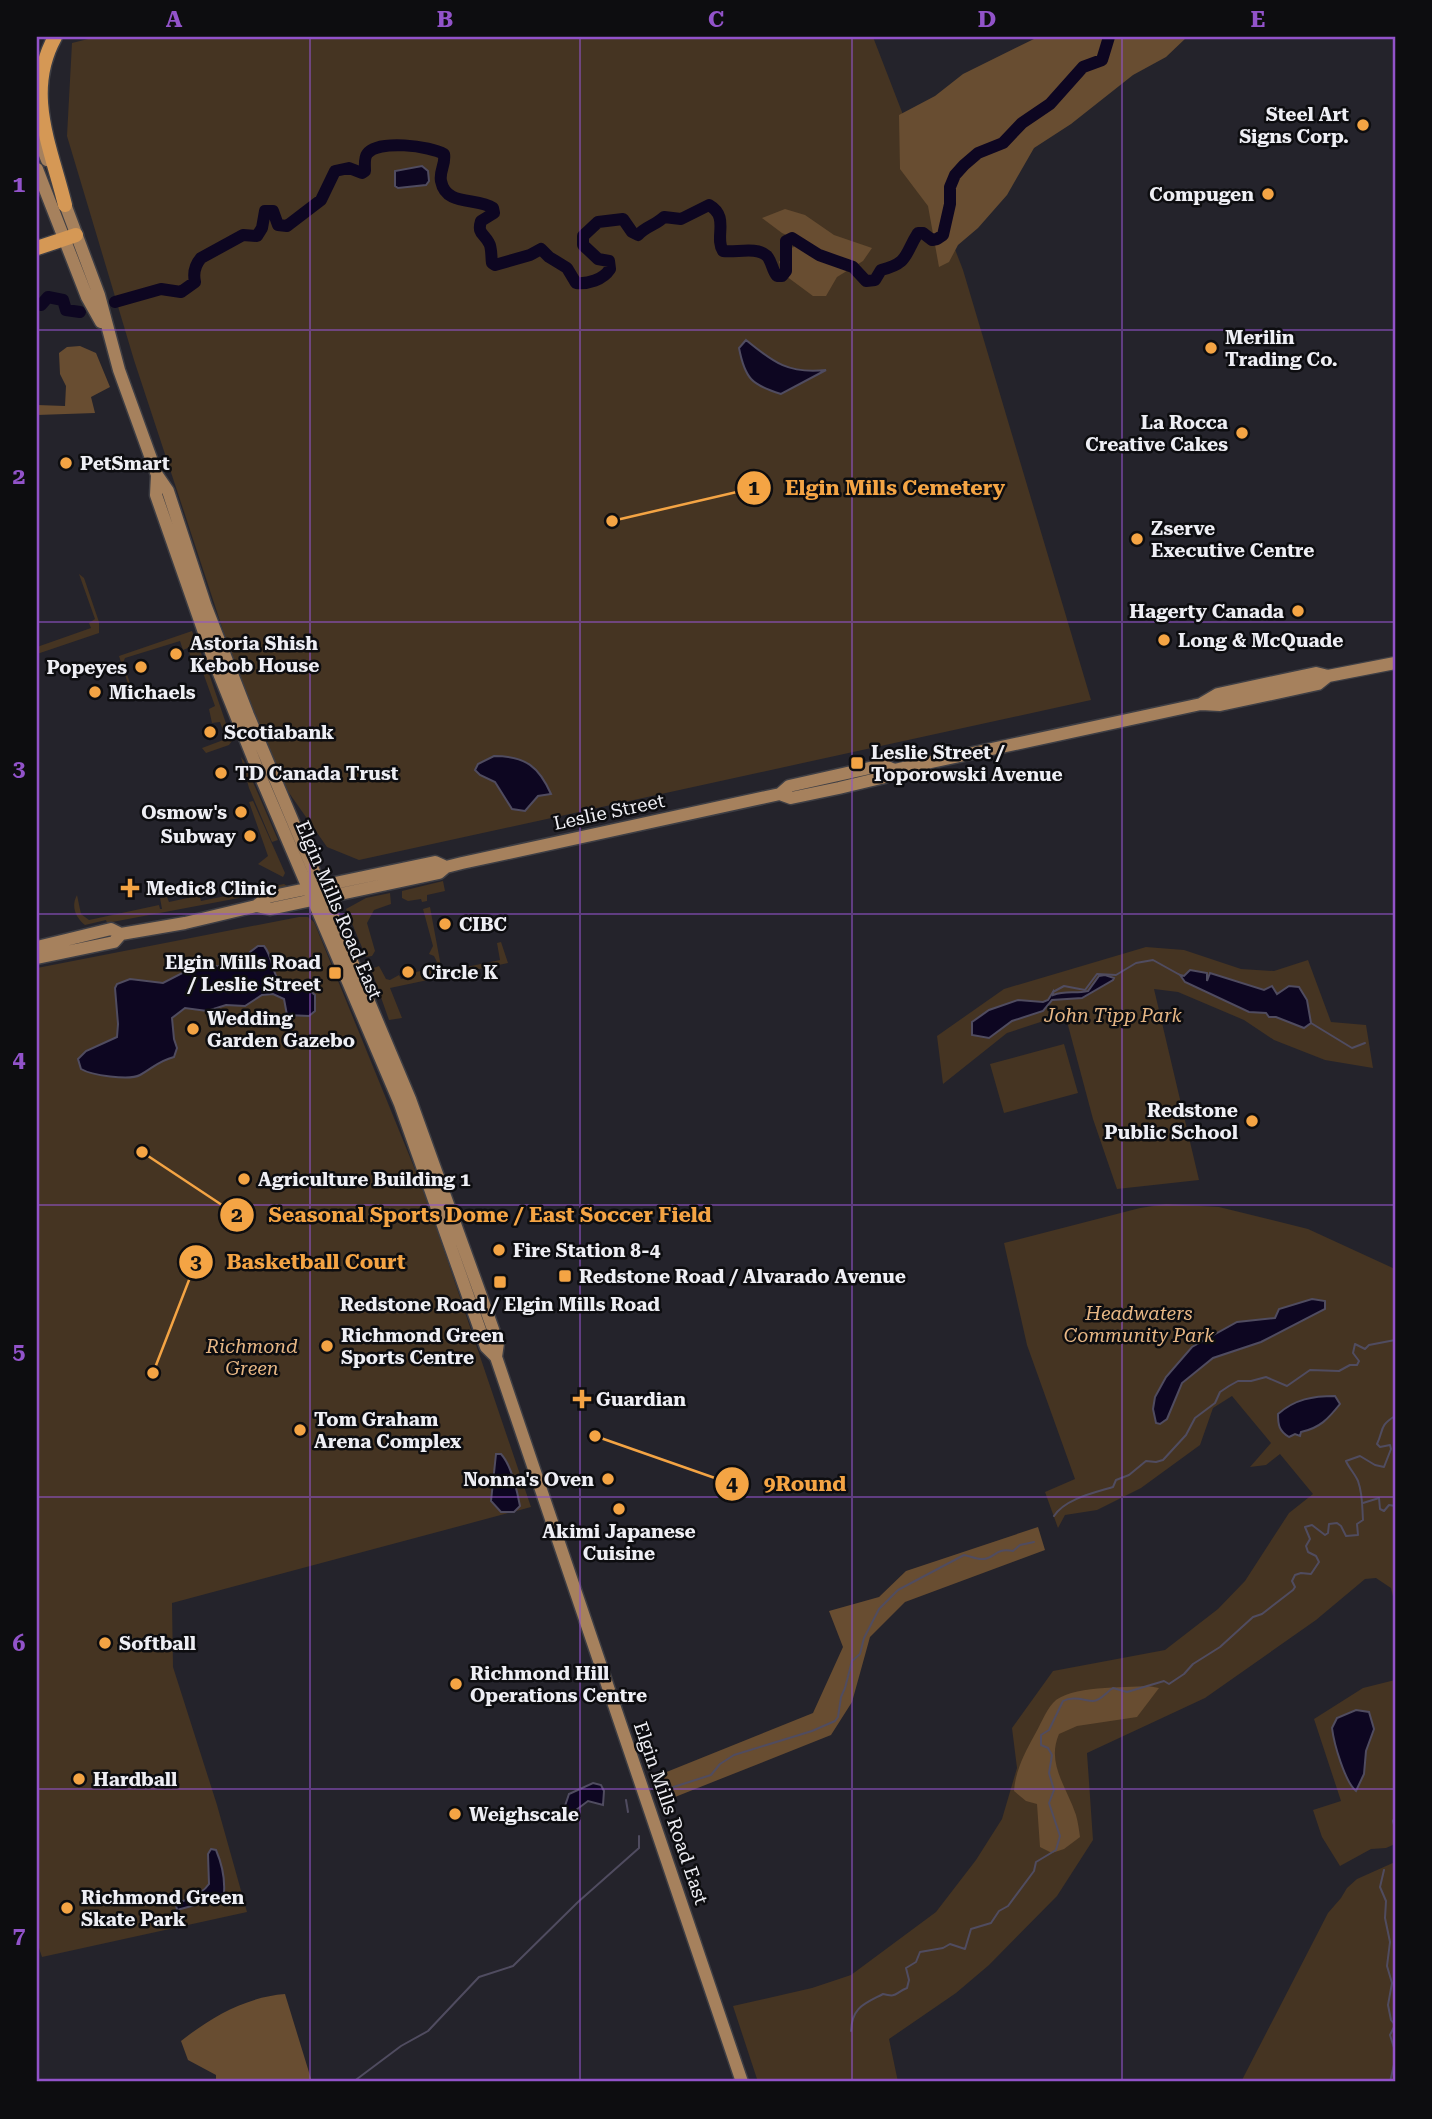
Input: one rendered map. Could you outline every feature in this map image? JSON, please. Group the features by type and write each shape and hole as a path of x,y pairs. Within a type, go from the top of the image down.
{"highway":[{"path":"55,37 45,56 39,92 43,119 65,205"},
{"path":"37,248 70,238"}],"main road":[{"name":"Elgin Mills Road East","path":"37,134 65,205 70,238 87,297 109,338 157,475 168,491 212,624 317,893 384,1034 435,1163 498,1343 496,1357 742,2082"},
{"name":"Elgin Mills Road East","path":"37,169 70,238"},
{"name":"Leslie Street","path":"37,947 111,929 121,934 185,923 256,906 270,909 317,893 435,862 446,867 780,794 791,798 839,789 885,777 894,770 1201,704 1218,694 1257,685 1316,673 1328,676 1395,663"},
{"name":"Leslie Street","path":"37,958 114,942 121,934"}],"green space":[{"path":"96,37 873,37 963,270 1091,700 359,860 327,847 287,790 247,703 134,360 67,136 72,43"},
{"path":"79,574 84,578 99,622 99,633 37,654 37,647 91,628 89,623 95,619"},
{"path":"192,631 205,663 193,667 188,648 183,650 180,641 125,658 123,663 130,683 128,684 119,656"},
{"path":"206,665 232,741 229,745 206,753 202,748 226,739 220,722 212,723 209,709 215,706 201,667"},
{"path":"241,757 278,840 272,842 249,788"},
{"path":"253,801 285,873 283,877 258,864 268,856 249,802"},
{"path":"443,881 445,891 427,895 427,901 408,901 402,898 402,891"},
{"path":"284,884 287,886 281,890 107,923 106,920 85,925 76,915 74,907 77,895 81,914 89,920 159,905 162,909 160,898 167,897 169,902 192,897 192,892 198,891 201,901"},
{"path":"390,893 391,904 374,910 367,923 375,951 372,956 366,957 346,909 366,898"},
{"path":"430,907 442,972 500,960 497,943 501,942 508,963 390,988 402,1018 389,1020 371,969 379,966 386,979 390,980 399,975 401,979 434,968 437,962 434,956 429,954 433,946 423,909"},
{"name":"Richmond Green","path":"308,917 314,922 425,1194 531,1507 172,1603 173,1667 217,1805 247,1912 42,1957 37,1942 37,968"},
{"name":"John Tipp Park","path":"1146,947 1184,950 1241,969 1274,971 1308,960 1331,1022 1366,1025 1373,1068 1325,1060 1274,1040 1244,1020 1178,992 1154,989 1199,1180 1117,1189 1093,1119 1065,1014 1007,1033 943,1084 937,1036 1004,989"},
{"path":"1064,1044 1078,1093 1004,1113 990,1064"},
{"name":"Headwaters Community Park","path":"1166,1204 1219,1207 1308,1229 1395,1269 1395,1605 1391,1588 1376,1578 1365,1579 1316,1620 1205,1698 1087,1753 1093,1840 1057,1896 989,1965 956,1993 889,2039 898,2082 758,2082 733,2006 812,1988 851,1975 936,1912 976,1860 1002,1819 1017,1768 1012,1728 1053,1671 1165,1650 1218,1609 1245,1581 1289,1513 1313,1494 1280,1454 1266,1465 1250,1467 1271,1443 1232,1396 1213,1408 1200,1445 1141,1488 1097,1510 1065,1515 1058,1528 1045,1492 1075,1479 1027,1345 1004,1243 1140,1208"},
{"path":"1395,1680 1395,1844 1371,1849 1340,1866 1322,1837 1313,1810 1341,1801 1314,1719 1363,1688"},
{"path":"1395,1862 1395,2082 1241,2082 1328,1913 1357,1879"}],"shaded area":[{"path":"1038,37 1187,37 1166,57 1133,75 1071,124 1034,148 1007,195 978,228 958,245 949,262 939,267 928,206 900,169 899,115 935,96 963,74"},
{"path":"422,166 428,171 429,181 426,185 395,186 395,171"},
{"path":"785,209 805,215 834,235 872,248 863,261 837,277 826,296 813,296 786,276 779,262 788,249 794,247 795,239 762,218"},
{"path":"746,340 783,365 802,370 826,370 781,394 771,391 757,384 747,374 739,348"},
{"path":"80,346 96,353 110,387 91,397 95,413 37,415 37,405 65,406 66,386 60,374 59,353 67,347"},
{"path":"494,756 515,758 530,765 542,777 551,794 538,796 525,811 512,809 495,782 475,770 478,764"},
{"path":"258,946 264,946 267,950 280,983 309,990 315,995 315,1011 309,1016 287,1015 284,999 273,994 262,995 245,1006 226,1005 207,1011 185,1008 172,1018 177,1048 174,1057 135,1077 110,1076 81,1069 78,1059 86,1051 117,1037 117,984 130,979 163,983 192,968 235,965 245,961 250,952"},
{"path":"1190,970 1207,973 1207,981 1210,973 1264,990 1272,986 1277,994 1289,986 1299,987 1307,1000 1311,1023 1304,1028 1269,1017 1266,1013 1249,1012 1185,982 1180,975 1184,976"},
{"path":"1099,976 1114,978 1082,998 1052,1000 1043,1011 1012,1021 989,1038 972,1035 972,1022 989,1010 1018,1000 1043,1002 1048,1000 1053,992 1053,995 1088,991"},
{"path":"1312,1299 1325,1301 1325,1309 1261,1342 1213,1358 1182,1383 1167,1419 1160,1424 1156,1423 1153,1409 1155,1397 1166,1377 1192,1347 1237,1322 1275,1318 1279,1309"},
{"path":"1335,1396 1340,1404 1319,1425 1301,1432 1300,1436 1295,1434 1289,1437 1281,1430 1278,1414 1284,1409 1305,1399"},
{"path":"496,1454 501,1454 505,1459 514,1478 520,1506 514,1512 501,1512 491,1501"},
{"path":"1038,1527 1045,1550 905,1602 870,1637 852,1702 831,1735 665,1801 664,1773 813,1713 843,1647 829,1611 879,1597 906,1571"},
{"path":"1148,1686 1159,1688 1137,1717 1077,1726 1059,1734 1056,1765 1076,1815 1080,1837 1064,1849 1052,1853 1040,1847 1037,1804 1026,1801 1014,1791 1021,1762 1050,1707 1061,1697 1084,1690"},
{"path":"1356,1710 1369,1712 1374,1729 1366,1751 1364,1774 1356,1791 1344,1771 1332,1728 1337,1718"},
{"path":"593,1783 601,1785 604,1791 603,1805 588,1801 568,1816 564,1809 569,1794"},
{"path":"211,1849 216,1850 220,1861 224,1893 210,1901 177,1910 176,1905 198,1894 209,1884 208,1854"},
{"path":"285,1994 312,2082 216,2082 216,2075 188,2060 181,2041 204,2024 243,2004"}],"waterway":[{"path":"115,302 161,289 181,292 195,282 195,269 201,258 243,235 257,236 262,228 265,211 273,211 278,225 287,226 321,200 335,171 349,168 362,173 365,171 367,154 373,149 392,145 417,147 444,154 441,181 449,195 493,208 494,213 481,221 480,229 490,245 492,263 495,265 541,249 567,268 576,283 590,282 599,279 610,269 609,261 598,259 583,245 583,236 598,222 623,219 632,232 638,235 664,217 681,219 709,205 719,215 723,251 762,253 769,258 777,276 782,276 786,271 786,241 792,238 819,255 853,267 866,281 875,280 881,270 901,261 918,233 923,233 932,240 943,235 950,204 950,187 955,175 978,153 1003,143 1022,123 1050,104 1083,67 1102,60 1109,37"},
{"path":"37,304 41,305 48,297 63,300 66,310 80,312"},
{"path":"1053,992 1064,986 1085,990 1097,974 1116,975 1136,963 1153,960 1180,975"},
{"path":"1311,1023 1352,1048 1365,1043"},
{"path":"1054,1516 1072,1501 1113,1487 1116,1480 1129,1475 1146,1461 1163,1460 1186,1435 1195,1418 1215,1403 1220,1392 1238,1381 1266,1377 1287,1386 1310,1370 1339,1371 1350,1365 1357,1365 1359,1361 1353,1353 1355,1344 1365,1349 1369,1345 1395,1340"},
{"path":"851,2031 854,2016 860,2007 883,1994 894,1995 907,1988 909,1980 906,1968 916,1962 920,1952 950,1944 965,1949 971,1929 991,1923 999,1911 1008,1906 1034,1871 1036,1862 1056,1850 1060,1836 1049,1803 1054,1790 1049,1773 1052,1755 1048,1748 1041,1745 1041,1735 1049,1730 1063,1701 1096,1701 1113,1688 1127,1692 1164,1681 1169,1684 1220,1647 1253,1617 1262,1614 1293,1590 1295,1587 1292,1581 1295,1575 1311,1574 1319,1562 1316,1556 1308,1552 1306,1546 1310,1539 1305,1527 1312,1525 1325,1535 1328,1533 1329,1524 1337,1523 1346,1536 1358,1535 1357,1524 1363,1520 1361,1491 1357,1478 1346,1461 1360,1456 1384,1467 1390,1445 1380,1447 1377,1444 1384,1425 1395,1416"},
{"path":"1363,1503 1379,1498 1380,1509 1384,1511 1389,1505 1395,1506"},
{"path":"658,1792 711,1775 720,1764 734,1755 812,1731 835,1721 852,1661 860,1654 864,1638 879,1609 898,1590 964,1555 986,1559 998,1552 1013,1551 1020,1545 1034,1542"},
{"path":"626,1800 628,1812"},
{"path":"1395,1817 1395,1829"},
{"path":"353,2082 401,2046 428,2031 479,1977 513,1966 578,1902 639,1848 639,1836"},
{"path":"1384,1870 1380,1887 1386,1901 1385,1918 1390,1942 1387,1966 1392,1983 1388,2005 1391,2020 1395,2025 1390,2035 1395,2051"},
{"path":"1390,2082 1395,2060"}],"place":[{"name":"Steel Art Signs Corp.","path":"1363,125"},
{"name":"Compugen","path":"1268,194"},
{"name":"Merilin Trading Co.","path":"1211,348"},
{"name":"La Rocca Creative Cakes","path":"1242,433"},
{"name":"PetSmart","path":"66,463"},
{"name":"Elgin Mills Cemetery","path":"612,521"},
{"name":"Zserve Executive Centre","path":"1137,539"},
{"name":"Hagerty Canada","path":"1298,611"},
{"name":"Long & McQuade","path":"1164,640"},
{"name":"Astoria Shish Kebob House","path":"176,654"},
{"name":"Popeyes","path":"141,667"},
{"name":"Michaels","path":"95,692"},
{"name":"Scotiabank","path":"210,732"},
{"name":"Leslie Street / Toporowski Avenue","path":"857,763"},
{"name":"TD Canada Trust","path":"221,773"},
{"name":"Osmow's","path":"241,812"},
{"name":"Subway","path":"250,836"},
{"name":"Medic8 Clinic","path":"130,888"},
{"name":"CIBC","path":"445,924"},
{"name":"Circle K","path":"408,972"},
{"name":"Elgin Mills Road / Leslie Street","path":"335,973"},
{"name":"Wedding Garden Gazebo","path":"193,1029"},
{"name":"Redstone Public School","path":"1252,1121"},
{"name":"Seasonal Sports Dome / East Soccer Field","path":"142,1152"},
{"name":"Agriculture Building 1","path":"244,1179"},
{"name":"Fire Station 8-4","path":"499,1250"},
{"name":"Redstone Road / Alvarado Avenue","path":"565,1276"},
{"name":"Redstone Road / Elgin Mills Road","path":"500,1282"},
{"name":"Richmond Green Sports Centre","path":"327,1346"},
{"name":"Basketball Court","path":"153,1373"},
{"name":"Guardian","path":"582,1399"},
{"name":"Tom Graham Arena Complex","path":"300,1430"},
{"name":"9Round","path":"595,1436"},
{"name":"Nonna's Oven","path":"608,1479"},
{"name":"Akimi Japanese Cuisine","path":"619,1509"},
{"name":"Softball","path":"105,1643"},
{"name":"Richmond Hill Operations Centre","path":"456,1684"},
{"name":"Hardball","path":"79,1779"},
{"name":"Weighscale","path":"455,1814"},
{"name":"Richmond Green Skate Park","path":"67,1908"}]}
